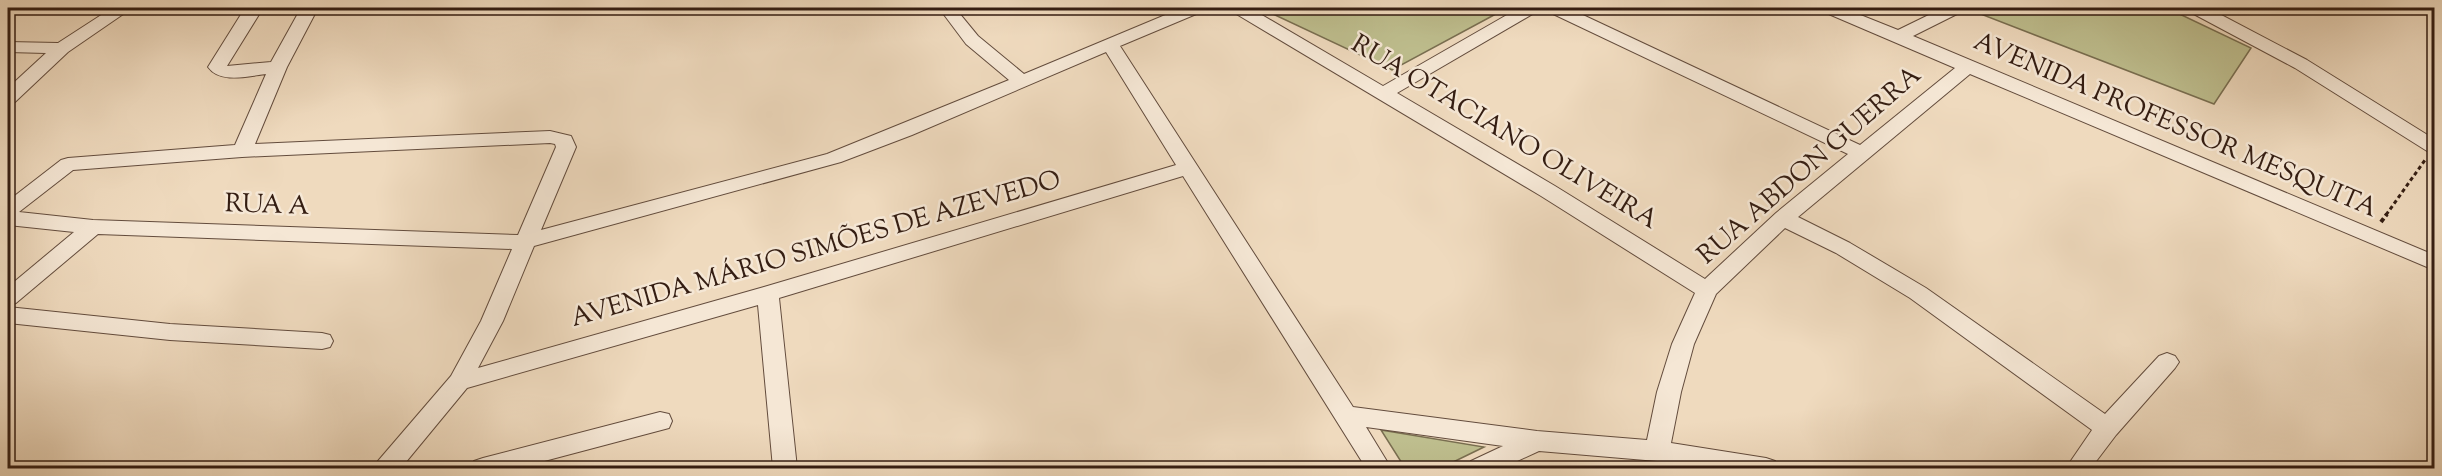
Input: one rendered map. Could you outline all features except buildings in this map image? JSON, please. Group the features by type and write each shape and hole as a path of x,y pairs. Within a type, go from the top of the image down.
{"street":[{"path":"8,99 62,48 123,8"},
{"path":"254,8 217,67 220,70 232,72 278,67"},
{"path":"242,151 278,67 309,8"},
{"path":"947,8 972,40 1021,81"},
{"name":"RUA A","path":"8,218 93,226 524,242 834,158 1195,8"},
{"name":"RUA OTACIANO OLIVEIRA","path":"1239,8 1384,93 1707,290"},
{"path":"1384,93 1530,8"},
{"path":"1555,8 1862,153"},
{"name":"AVENIDA PROFESSOR MESQUITA","path":"1830,8 2434,263"},
{"path":"1898,38 1955,8"},
{"path":"2196,8 2301,64 2434,147"},
{"path":"1109,43 1378,468"},
{"path":"8,47 62,48"},
{"name":"RUA ABDON GUERRA","path":"1657,451 1683,344 1707,290 1783,218 1967,67"},
{"path":"8,211 68,165 242,151 550,137 564,140 566,147 492,321 459,382 387,468"},
{"name":"AVENIDA MÁRIO SIMÕES DE AZEVEDO","path":"459,382 768,294 1188,168"},
{"path":"1783,218 1843,248 1918,293 2107,428"},
{"path":"8,298 93,226"},
{"path":"768,294 785,468"},
{"path":"8,315 170,332 322,341"},
{"path":"2078,468 2107,428 2168,362"},
{"path":"1346,415 1537,441 1657,451 1766,468"},
{"path":"483,468 660,421"},
{"path":"1480,468 1537,441"}],"path":[{"path":"2370,237 2434,147"}],"green space":[{"path":"1260,8 1507,8 1392,70"},
{"path":"1989,8 2167,8 2251,48 2214,104 1978,13"},
{"path":"1381,430 1484,447 1441,468 1405,468"}]}
